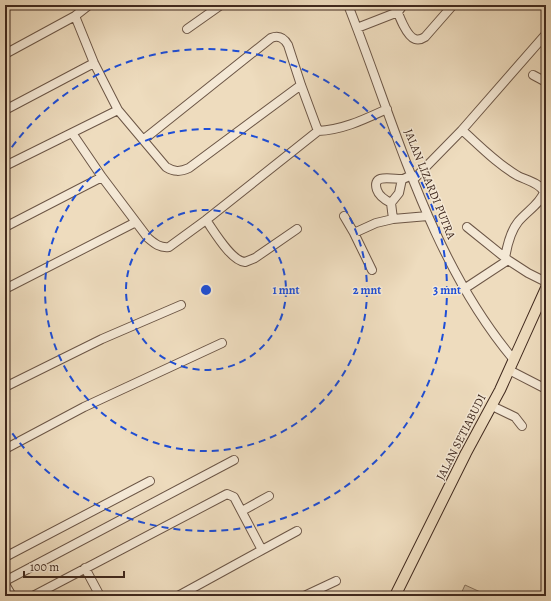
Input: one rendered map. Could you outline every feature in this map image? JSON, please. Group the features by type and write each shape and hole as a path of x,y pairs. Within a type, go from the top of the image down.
{"main road":[{"name":"JALAN SETIABUDI","path":"395,596 466,453 492,406 546,288"}],"street":[{"path":"5,54 75,16 90,5"},
{"path":"187,29 221,5"},
{"name":"JALAN LIZARDI PUTRA","path":"348,5 428,216 448,260 483,319 514,360"},
{"path":"357,28 403,5"},
{"path":"396,9 408,33 415,39 419,40 425,37 453,5"},
{"path":"75,16 94,63 118,110 166,167 178,172 189,168 301,85"},
{"path":"391,203 381,196 377,190 376,184 384,178 402,179 413,177 462,130 546,34"},
{"path":"143,140 276,36 286,40 318,130"},
{"path":"5,110 94,63"},
{"path":"533,75 546,82"},
{"path":"72,133 102,178 148,238 154,244 163,248 169,247 206,220 318,130 331,130 356,123 387,109"},
{"path":"5,166 118,110"},
{"path":"462,130 502,165 518,176 540,187 544,192 542,198 521,219 513,230 507,259 464,289"},
{"path":"5,227 102,178"},
{"path":"393,219 391,203 399,193 402,179"},
{"path":"344,216 372,270"},
{"path":"354,233 376,223 393,219 428,216"},
{"path":"206,220 228,250 241,262 255,258 297,229"},
{"path":"5,289 136,222"},
{"path":"467,226 507,259 528,273 546,282"},
{"path":"5,387 102,339 181,305"},
{"path":"5,449 84,407 222,343"},
{"path":"509,370 546,389"},
{"path":"492,406 515,417 522,426"},
{"path":"5,581 234,460"},
{"path":"5,557 150,481"},
{"path":"33,596 225,495 230,494 234,497 262,550"},
{"path":"242,511 269,496"},
{"path":"178,596 297,531"},
{"path":"85,568 100,596"},
{"path":"304,596 317,593 336,581"},
{"path":"5,584 12,596"}],"shaded area":[{"path":"465,585 487,595 460,596"}]}
